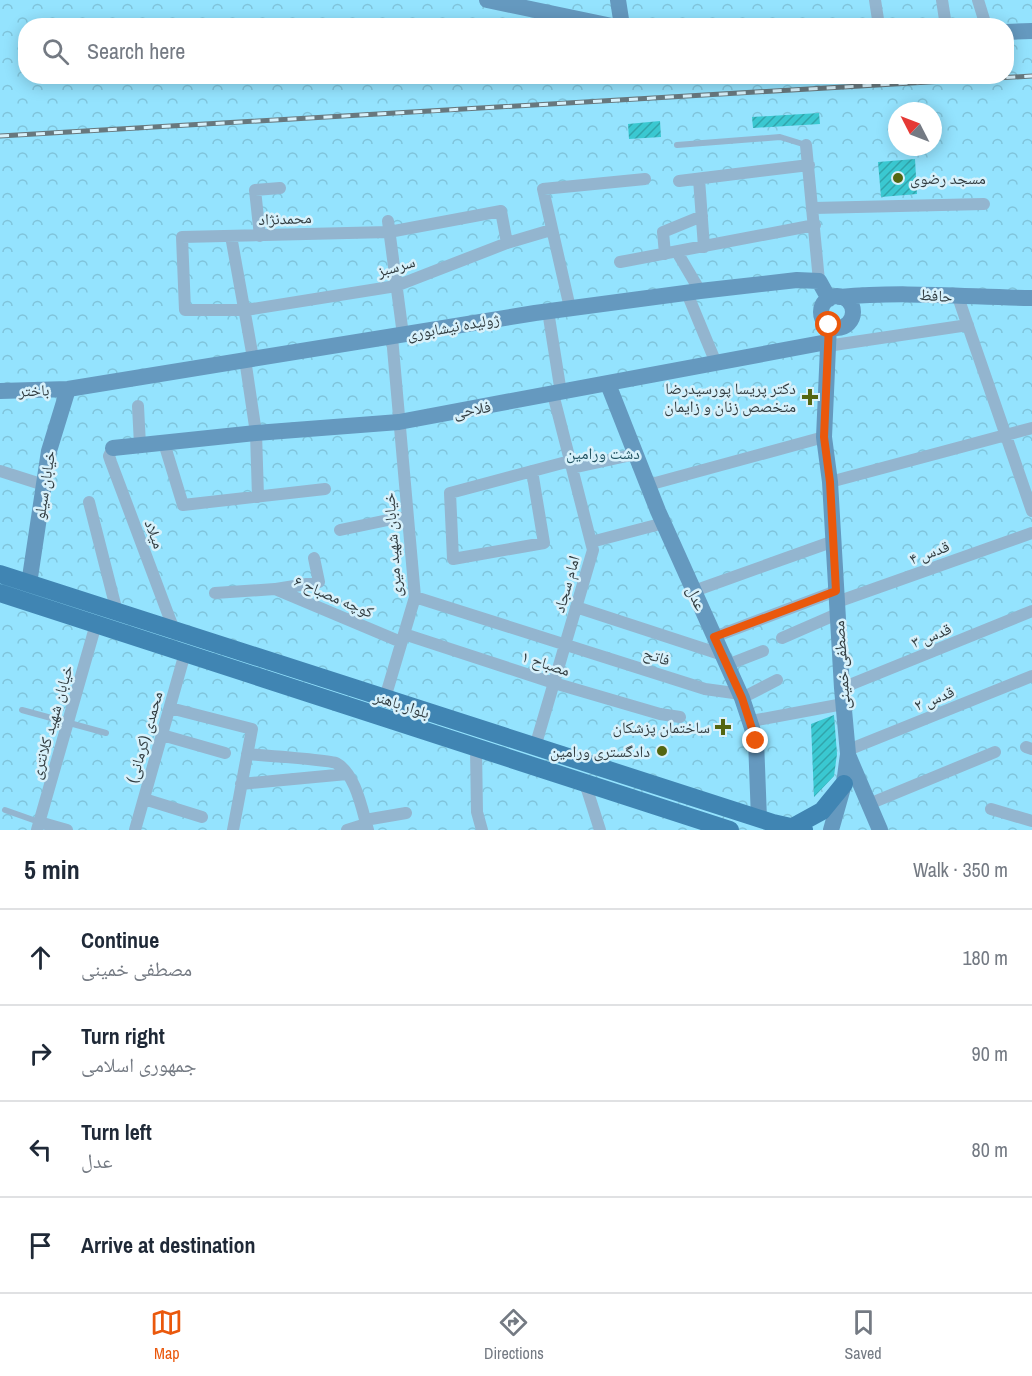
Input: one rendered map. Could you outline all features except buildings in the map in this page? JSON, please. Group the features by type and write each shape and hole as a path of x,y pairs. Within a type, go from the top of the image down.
{"main road":[{"path":"487,0 574,18"},
{"path":"618,0 621,18"},
{"path":"1014,32 1032,31"},
{"name":"ژولیده نیشابوری","path":"68,389 548,311 796,280 819,281"},
{"path":"819,281 834,298 851,305 852,319"},
{"path":"852,319 862,309 894,292"},
{"name":"حافظ","path":"834,298 894,292 958,297 1032,298"},
{"name":"مصطفی خمینی","path":"834,298 822,312 828,338 824,437 830,482 842,696 848,752"},
{"name":"فلاحی","path":"113,448 256,433 399,422 716,363 828,338 852,319"},
{"name":"عدل","path":"608,384 664,523 741,696 756,741 759,819"},
{"name":"باختر","path":"0,391 68,389"},
{"name":"خیابان سیلو","path":"29,584 49,451 68,389"},
{"name":"بلوار باهنر","path":"0,574 759,819 799,828"},
{"name":"بلوار باهنر","path":"0,593 730,830"},
{"path":"831,830 844,784 848,752"},
{"path":"848,752 880,830"},
{"path":"799,828 822,811 844,784"}],"street":[{"path":"875,0 878,18"},
{"path":"942,0 945,18"},
{"path":"978,0 984,18"},
{"path":"806,145 814,208 819,281"},
{"path":"679,181 809,165"},
{"path":"699,178 704,247"},
{"path":"570,308 543,189 645,179"},
{"path":"260,236 255,190 280,188"},
{"path":"814,208 984,204"},
{"name":"محمدنژاد","path":"182,237 260,236 388,227 501,211 507,243"},
{"path":"702,216 663,232 671,253 693,292 716,363"},
{"path":"620,262 815,225"},
{"name":"خیابان شهید میری","path":"385,698 415,597 399,422 396,285 388,227"},
{"name":"سرسبز","path":"182,237 185,310 246,310 396,285 507,243 551,230"},
{"path":"231,236 246,310 256,433 258,497"},
{"path":"958,297 1032,512"},
{"name":"امام سجاد","path":"535,747 593,550 571,464 557,393 548,311"},
{"path":"828,338 968,325"},
{"path":"138,406 140,445"},
{"path":"830,482 1006,437 1032,428"},
{"path":"648,485 824,437"},
{"path":"164,443 183,505 325,489"},
{"name":"میلاد","path":"113,448 109,456 111,462 174,630"},
{"path":"532,471 544,543 453,559 450,493 532,471 636,454"},
{"path":"0,471 44,485"},
{"path":"89,502 117,612"},
{"path":"340,530 407,516"},
{"path":"591,542 664,523"},
{"name":"قدس ۴","path":"837,603 1032,533"},
{"path":"694,591 834,541"},
{"path":"275,589 319,582 314,558"},
{"name":"کوچه مصباح ۶","path":"216,593 275,589 403,638"},
{"name":"فاتح","path":"415,597 705,689 741,696"},
{"path":"714,637 837,603"},
{"path":"782,638 837,603"},
{"path":"576,607 725,660 764,651"},
{"name":"قدس ۳","path":"757,720 842,696 1032,612"},
{"name":"خیابان شهید کلانتری","path":"38,826 96,624"},
{"name":"مصباح ۱","path":"403,638 660,714 680,717"},
{"name":"محمدی (کرمانی)","path":"135,830 185,653"},
{"name":"قدس ۲","path":"848,752 1032,676"},
{"path":"741,696 777,680"},
{"path":"170,708 252,729 233,830"},
{"path":"162,735 225,753"},
{"path":"476,748 477,812 482,830"},
{"path":"869,804 995,752"},
{"path":"246,754 335,762 347,774 366,825"},
{"path":"241,784 347,774"},
{"path":"585,783 600,830"},
{"path":"144,799 202,817"},
{"path":"991,809 1032,821"},
{"path":"347,830 406,813"},
{"path":"38,826 67,830"}],"lane":[{"path":"677,145 780,137 806,145"},
{"path":"21,710 106,733"},
{"path":"5,810 38,826"}],"green space":[{"name":"دشت ورامین","path":"0,0 1032,0 1032,830 0,830"}],"railway":[{"path":"1014,77 1032,76"},
{"path":"0,136 894,84"}],"place":[{"name":"مسجد رضوی","path":"898,178"},
{"name":"دکتر پریسا پورسیدرضا متخصص زنان و زایمان","path":"810,397"},
{"name":"ساختمان پزشکان","path":"723,727"},
{"name":"دادگستری ورامین","path":"662,751"}],"route":[{"path":"756,741 742,698 714,637 836,591 830,482 824,437 829,325"}]}
